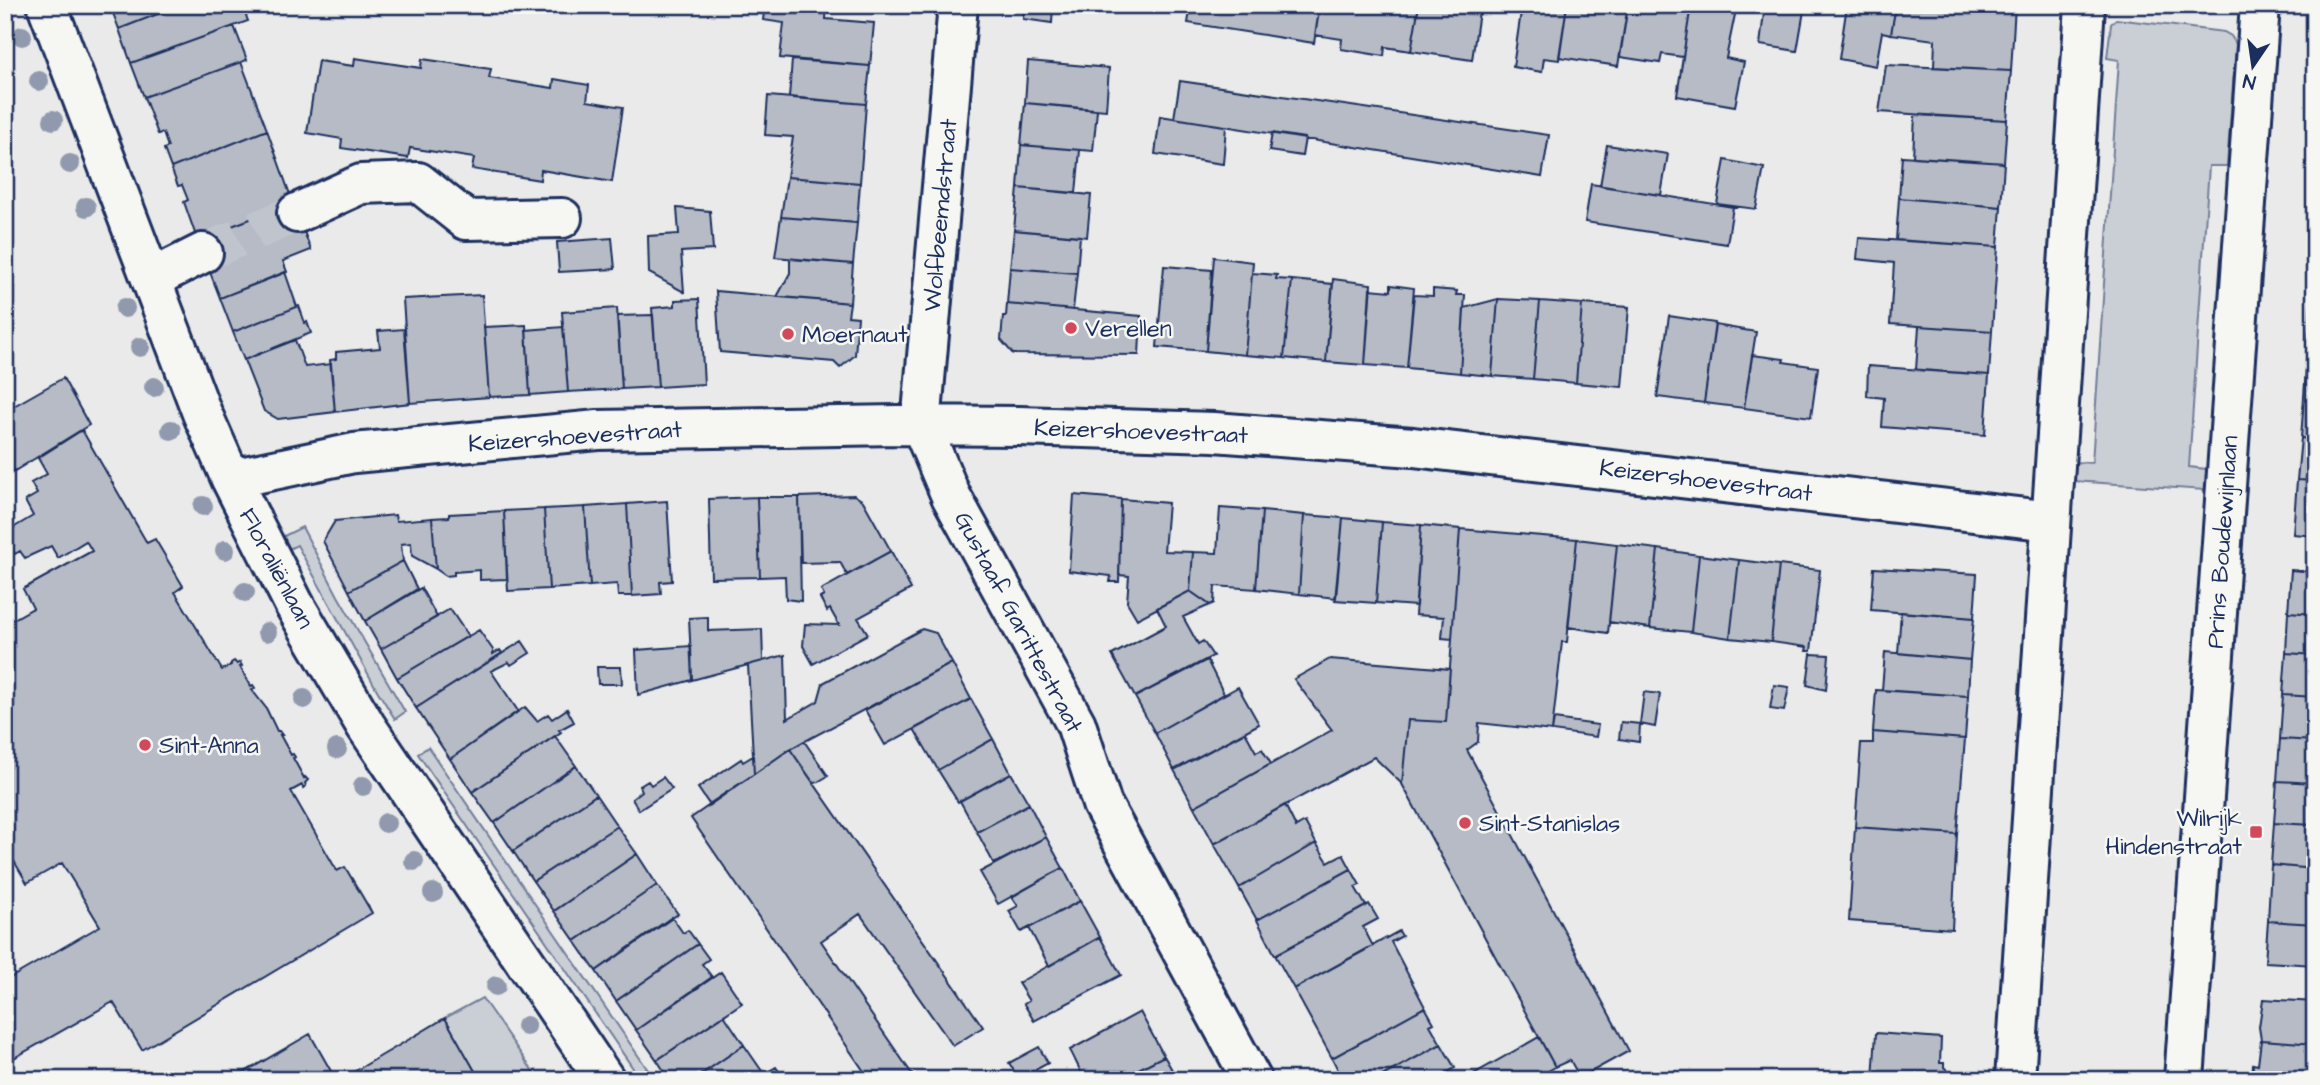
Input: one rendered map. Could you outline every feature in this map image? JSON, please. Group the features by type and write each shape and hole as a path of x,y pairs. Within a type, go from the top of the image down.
{"street":[{"name":"Floraliënlaan","path":"47,5 202,414 231,479 294,604 366,726 605,1080"},
{"name":"Wolfbeemdstraat","path":"921,425 958,5"},
{"path":"2015,1080 2085,5"},
{"name":"Prins Boudewijnlaan","path":"2184,1080 2260,5"},
{"path":"297,213 361,184 418,182 466,220 562,218"},
{"path":"150,279 203,253"},
{"name":"Keizershoevestraat","path":"231,479 354,453 598,430 921,425 1214,432 1413,447 2051,521"},
{"name":"Gustaaf Garittestraat","path":"921,425 951,496 1076,724 1102,804 1252,1080"}],"shaded area":[{"path":"2116,19 2224,32 2231,36 2236,44 2227,166 2209,166 2189,467 2206,469 2205,490 2073,481 2074,462 2092,463 2119,60 2107,58 2111,24"},
{"path":"302,527 338,596 405,712 395,719 297,545 289,549 282,537"},
{"path":"428,747 648,1070 639,1077 418,754"},
{"path":"482,998 539,1080 480,1080 445,1018"}],"building":[{"path":"110,5 181,5 119,29"},
{"path":"181,5 242,5 248,21 131,63 119,29"},
{"path":"765,5 827,5 826,19 874,23 870,66 780,58 784,23 763,20"},
{"path":"1024,5 1053,5 1052,23 1023,19"},
{"path":"1191,5 1320,5 1314,43 1188,23"},
{"path":"1320,5 1419,5 1411,51 1385,47 1384,56 1341,49 1342,39 1315,35"},
{"path":"1419,5 1480,5 1472,60 1411,51"},
{"path":"1522,5 1567,5 1559,60 1544,58 1542,72 1513,67"},
{"path":"1567,5 1628,5 1618,66 1559,57"},
{"path":"1628,5 1691,5 1683,57 1662,54 1660,63 1620,57"},
{"path":"1691,5 1737,5 1726,58 1744,62 1735,106 1677,96"},
{"path":"1765,5 1805,5 1797,51 1760,45"},
{"path":"1847,5 1896,5 1891,34 1882,32 1876,66 1839,59"},
{"path":"1896,5 2015,5 2011,71 1934,67 1935,40 1891,34"},
{"path":"234,26 247,60 144,97 131,63"},
{"path":"355,58 421,68 422,59 491,69 489,78 553,88 554,79 589,85 587,101 623,107 612,182 541,170 540,180 472,169 474,158 410,148 408,158 341,148 342,139 307,133 318,61 354,66"},
{"path":"792,60 870,66 866,104 789,97"},
{"path":"1028,61 1109,68 1106,110 1025,103"},
{"path":"241,62 267,130 171,168 164,149 168,147 163,133 158,134 144,97"},
{"path":"1886,65 2011,71 2007,120 1879,112"},
{"path":"1180,81 1549,135 1542,177 1174,118"},
{"path":"768,96 866,104 860,183 787,177 793,137 765,135"},
{"path":"1025,103 1097,110 1093,151 1021,145"},
{"path":"1915,115 2007,120 2004,163 1913,157"},
{"path":"1160,116 1226,126 1223,164 1155,154"},
{"path":"267,130 293,203 197,239 184,202 188,200 182,185 178,186 171,168"},
{"path":"1272,133 1305,138 1302,156 1269,151"},
{"path":"1021,145 1080,150 1076,193 1018,188"},
{"path":"1607,145 1668,154 1661,195 1600,186"},
{"path":"1902,156 2004,163 2001,207 1899,198"},
{"path":"1725,160 1764,168 1756,209 1717,204"},
{"path":"787,177 860,183 857,223 781,217"},
{"path":"1591,184 1733,207 1727,244 1585,222"},
{"path":"1018,188 1091,195 1087,237 1014,230"},
{"path":"1899,198 2001,207 1998,247 1896,240"},
{"path":"293,203 311,250 283,261 287,272 220,298 210,272 215,270 197,239"},
{"path":"677,208 710,211 713,250 681,252 684,292 649,273 648,236 679,234"},
{"path":"781,217 857,223 853,264 775,257"},
{"path":"1014,230 1080,236 1077,273 1010,268"},
{"path":"612,238 615,269 559,272 557,242"},
{"path":"1859,238 1998,247 1992,331 1890,324 1894,263 1857,259"},
{"path":"1214,257 1253,262 1245,355 1206,351"},
{"path":"790,259 853,264 850,303 777,297 790,273"},
{"path":"1164,266 1212,270 1206,351 1157,347"},
{"path":"1010,268 1077,273 1073,310 1007,304"},
{"path":"285,272 297,307 233,332 220,298"},
{"path":"1252,273 1277,275 1276,279 1292,280 1284,358 1245,355"},
{"path":"1333,279 1371,284 1365,365 1326,362"},
{"path":"1292,280 1333,284 1326,362 1284,358"},
{"path":"1391,285 1414,288 1407,368 1365,365 1370,289 1391,291"},
{"path":"2312,287 2315,288 2315,439 2301,438"},
{"path":"1433,289 1457,291 1456,295 1465,295 1460,373 1407,368 1414,295 1433,296"},
{"name":"Moernaut","path":"716,291 850,303 848,316 858,317 855,355 840,368 834,362 720,352"},
{"path":"482,295 489,397 410,403 403,299"},
{"path":"699,299 704,384 658,387 652,308 675,306 675,300"},
{"path":"1498,299 1540,301 1533,379 1492,376"},
{"path":"1498,299 1492,376 1460,373 1464,308"},
{"path":"1540,301 1582,304 1576,383 1533,379"},
{"name":"Verellen","path":"1007,304 1141,316 1139,355 1013,354 1001,340"},
{"path":"1582,304 1629,307 1622,387 1576,383"},
{"path":"299,306 311,333 244,360 233,332"},
{"path":"617,308 622,389 568,392 562,312"},
{"path":"653,315 658,387 622,389 617,316"},
{"path":"1669,316 1715,323 1704,403 1657,397"},
{"path":"526,325 530,395 489,397 484,327"},
{"path":"1715,325 1756,332 1744,408 1704,403"},
{"path":"1919,326 1992,331 1989,375 1916,370"},
{"path":"563,327 568,392 530,395 526,330"},
{"path":"404,329 410,403 335,412 330,360 336,359 336,352 380,348 378,331"},
{"path":"295,340 305,367 331,364 335,412 278,419 264,411 244,360"},
{"path":"1752,355 1818,367 1811,417 1744,408"},
{"path":"1868,366 1989,375 1985,435 1882,427 1884,398 1867,396"},
{"path":"63,378 89,425 5,477 5,411"},
{"name":"Sint-Anna","path":"82,430 147,543 155,539 183,586 175,592 222,670 234,661 237,664 240,662 240,667 255,688 252,690 266,708 291,755 295,757 293,758 304,778 308,780 303,788 302,785 291,791 337,871 345,867 372,913 142,1050 113,1002 5,1063 5,981 100,926 62,863 27,883 5,846 5,624 33,608 23,589 92,551 86,541 58,558 51,546 25,558 20,551 15,554 6,541 12,537 8,531 33,516 25,501 37,494 31,483 47,474 38,458"},
{"path":"2301,438 2315,439 2315,481 2297,480"},
{"path":"2297,480 2315,481 2315,536 2293,534"},
{"path":"854,495 863,501 891,551 847,575 840,562 801,563 799,497"},
{"path":"1074,495 1121,499 1119,582 1110,582 1111,576 1069,571"},
{"path":"757,497 799,497 801,601 786,599 785,576 760,577"},
{"path":"757,497 760,577 711,578 709,499"},
{"path":"1121,499 1168,503 1164,551 1193,552 1190,591 1137,619 1127,602 1129,576 1119,575"},
{"path":"667,501 672,581 660,582 661,594 632,596 627,504"},
{"path":"627,504 632,596 618,596 617,584 590,586 585,507"},
{"path":"585,507 590,586 549,589 544,509"},
{"path":"1220,508 1262,511 1256,589 1215,586 1214,603 1210,605 1190,591 1193,552 1217,553"},
{"path":"544,509 549,589 508,591 504,511"},
{"path":"504,511 507,579 480,580 480,570 454,572 454,575 446,576 436,569 432,518 449,517 449,514"},
{"path":"1262,511 1304,515 1299,594 1256,589"},
{"path":"395,515 396,521 432,518 436,569 412,556 411,543 401,544 403,561 349,591 323,541 335,521"},
{"path":"1304,515 1343,518 1336,598 1299,594"},
{"path":"1343,518 1382,522 1376,603 1335,600"},
{"path":"1382,522 1421,525 1416,606 1376,603"},
{"path":"1421,525 1460,529 1452,639 1442,638 1444,617 1415,615"},
{"name":"Sint-Stanislas","path":"1460,529 1577,539 1567,642 1562,642 1552,731 1479,723 1478,742 1467,750 1629,1051 1580,1078 1570,1060 1555,1067 1402,784 1408,720 1446,722"},
{"path":"1577,539 1617,544 1608,633 1568,627"},
{"path":"1617,544 1658,549 1650,628 1609,622"},
{"path":"1658,549 1699,555 1691,632 1650,628"},
{"path":"891,551 911,589 858,618 868,634 813,664 803,646 805,624 839,625 820,598 824,596 821,590"},
{"path":"1699,555 1739,560 1730,638 1691,632"},
{"path":"1739,560 1779,565 1771,642 1730,638"},
{"path":"403,561 417,589 365,621 349,591"},
{"path":"1779,565 1820,570 1811,651 1806,651 1807,647 1771,642"},
{"path":"1874,568 1977,574 1974,618 1871,610"},
{"path":"2291,570 2315,572 2315,614 2288,612"},
{"path":"421,588 437,617 381,649 365,621"},
{"path":"1190,591 1210,605 1183,617 1198,644 1203,641 1213,656 1135,697 1112,655 1166,626 1157,608"},
{"path":"450,609 468,636 397,678 381,649"},
{"path":"1901,612 1974,618 1970,660 1898,653"},
{"path":"2288,612 2315,614 2315,655 2286,653"},
{"path":"708,617 708,631 762,629 763,661 692,680 689,618"},
{"path":"922,629 936,633 952,663 790,749 754,774 748,665 785,655 787,719 818,701 823,683"},
{"path":"479,630 493,654 500,650 502,653 416,708 397,678"},
{"path":"522,641 530,653 511,665 509,662 491,671 518,711 450,759 416,708"},
{"path":"691,646 692,680 638,695 636,650"},
{"path":"1885,652 1970,660 1968,696 1882,690"},
{"path":"2286,653 2315,655 2315,697 2283,695"},
{"path":"1811,654 1829,655 1826,690 1807,685"},
{"path":"1330,659 1450,669 1446,722 1408,720 1402,784 1374,757 1214,844 1194,807 1332,730 1294,679"},
{"path":"1207,660 1224,694 1155,733 1135,697"},
{"path":"952,663 971,699 885,745 865,710"},
{"path":"597,667 621,667 622,684 598,684"},
{"path":"1774,685 1789,687 1784,711 1770,709"},
{"path":"1238,687 1259,724 1174,770 1155,733"},
{"path":"1876,690 1968,696 1965,739 1873,732"},
{"path":"1644,692 1660,694 1655,727 1640,724"},
{"path":"2283,695 2315,697 2315,741 2280,739"},
{"path":"971,699 993,739 938,770 914,729"},
{"path":"525,707 537,721 548,714 552,719 567,709 574,722 472,792 450,759"},
{"path":"1554,719 1598,725 1596,737 1552,731"},
{"path":"1621,722 1640,724 1639,742 1619,739"},
{"path":"1245,732 1256,752 1262,749 1271,764 1194,807 1174,770"},
{"path":"1873,732 1965,739 1957,834 1855,827 1861,743 1873,743"},
{"path":"555,736 576,766 494,823 472,792"},
{"path":"993,739 1011,773 958,802 938,770"},
{"path":"2280,739 2315,741 2315,783 2277,781"},
{"path":"804,741 828,776 814,784 790,749"},
{"path":"790,749 983,1027 953,1046 860,914 821,941 916,1080 870,1080 691,818"},
{"path":"753,756 754,774 709,804 698,788 741,759 743,762"},
{"path":"576,766 596,795 513,851 494,823"},
{"path":"1011,773 1029,804 977,832 960,801"},
{"path":"663,777 672,789 639,810 632,799 642,791 640,786 648,781 651,785"},
{"path":"2277,781 2315,783 2315,825 2274,823"},
{"path":"596,795 617,826 533,881 513,851"},
{"path":"1029,804 1046,837 994,864 977,832"},
{"path":"1285,805 1296,827 1305,822 1316,843 1239,888 1214,844"},
{"path":"2274,823 2315,825 2315,869 2271,865"},
{"path":"617,826 637,854 554,911 533,881"},
{"path":"1855,827 1957,834 1952,929 1849,921"},
{"path":"1046,837 1063,868 998,904 980,872"},
{"path":"1316,843 1328,862 1343,854 1351,869 1257,920 1239,888"},
{"path":"637,854 657,885 575,941 554,911"},
{"path":"2271,865 2315,869 2315,924 2268,921"},
{"path":"1063,868 1080,901 1021,932 1009,911 1018,906 1012,897"},
{"path":"1351,869 1360,885 1355,887 1366,906 1275,955 1257,920"},
{"path":"657,885 678,914 596,971 575,941"},
{"path":"1080,901 1100,937 1049,966 1029,928"},
{"path":"1369,904 1378,919 1363,927 1373,946 1294,989 1275,955"},
{"path":"672,917 683,933 688,930 698,944 616,1001 596,971"},
{"path":"2268,921 2315,924 2315,965 2265,962"},
{"path":"1399,931 1402,936 1391,942 1425,1007 1332,1058 1294,989"},
{"path":"1100,937 1121,975 1034,1021 1024,1004 1029,1001 1018,983"},
{"path":"698,944 709,959 702,964 712,977 636,1030 616,1001"},
{"path":"721,972 742,1003 657,1060 636,1030"},
{"path":"2263,999 2315,1002 2315,1044 2261,1040 2259,1027"},
{"path":"1425,1007 1434,1023 1430,1025 1441,1044 1375,1080 1343,1080 1332,1058"},
{"path":"1140,1012 1164,1056 1117,1080 1085,1080 1070,1050"},
{"path":"724,1015 744,1045 693,1080 670,1080 657,1060"},
{"path":"445,1018 480,1080 340,1080 403,1043"},
{"path":"1876,1033 1941,1038 1940,1063 1944,1063 1949,1072 1948,1080 1873,1080"},
{"path":"310,1034 336,1080 231,1080"},
{"path":"1539,1037 1555,1067 1533,1080 1463,1080"},
{"path":"2261,1040 2315,1044 2315,1080 2252,1080 2253,1064 2258,1065"},
{"path":"1441,1044 1455,1068 1439,1077 1440,1080 1375,1080"},
{"path":"744,1045 764,1074 756,1080 693,1080"},
{"path":"1039,1047 1048,1063 1019,1079 1009,1063"},
{"path":"1164,1056 1178,1080 1117,1080"},
{"path":"776,1067 785,1080 756,1080 764,1074"}],"tunnel":[{"path":"203,253 297,213"}],"place":[{"name":"Verellen","path":"1071,328"},
{"name":"Moernaut","path":"788,334"},
{"name":"Sint-Anna","path":"145,745"},
{"name":"Sint-Stanislas","path":"1465,823"},
{"name":"Wilrijk Hindenstraat","path":"2256,832"}]}
